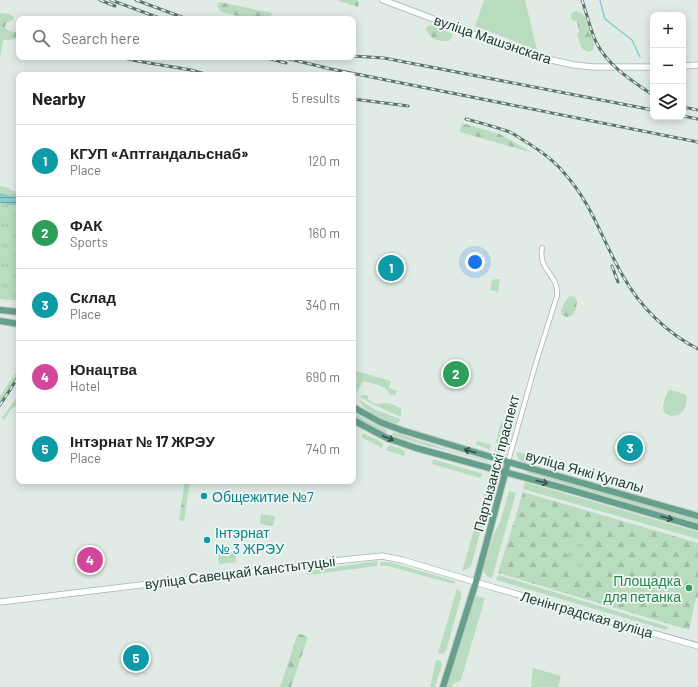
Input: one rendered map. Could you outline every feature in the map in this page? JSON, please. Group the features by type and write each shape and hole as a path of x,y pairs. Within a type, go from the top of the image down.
{"main road":[{"name":"вуліца Машэнскага","path":"383,0 529,54 574,65 593,67 650,67"},
{"path":"686,66 698,65"},
{"path":"0,310 16,312"},
{"path":"0,321 16,324"},
{"name":"вуліца Янкі Купалы","path":"356,409 380,422 401,430 698,516"},
{"name":"вуліца Янкі Купалы","path":"356,422 387,438 416,448 567,489 698,527"},
{"name":"Партызанскі праспект","path":"443,687 476,582 508,462"},
{"name":"вуліца Савецкай Канстытуцыі","path":"0,602 382,556 402,560 476,582"},
{"name":"Ленінградская вуліца","path":"476,582 698,646"}],"street":[{"name":"Партызанскі праспект","path":"508,462 557,296 557,286 542,262 542,248"}],"green space":[{"path":"337,0 357,0 359,2 358,7"},
{"path":"484,0 525,0 537,50 475,26"},
{"path":"219,2 272,13 271,16 239,16 221,12 217,6"},
{"path":"575,11 580,12 585,17 594,43 593,50 589,52 582,49 577,34 579,32 577,21 573,21 571,18 571,14"},
{"path":"0,13 9,14 14,17 13,20 6,23 5,28 12,32 16,32 16,39 3,40 0,58"},
{"path":"431,25 453,35 449,41 435,39 430,36 426,30 427,27"},
{"path":"462,123 500,134 533,153 460,132"},
{"path":"0,186 10,188 9,190 16,191 16,301 0,299"},
{"path":"495,279 500,279 498,292 490,290 492,281"},
{"path":"570,296 575,297 577,302 576,310 572,315 567,317 562,315 561,310 566,300"},
{"path":"356,371 391,381 389,388 397,391 395,395 390,394 382,387 363,381 356,394"},
{"path":"16,372 16,379 0,403 0,396"},
{"path":"669,390 687,396 684,409 681,413 675,416 666,414 663,408 666,395"},
{"path":"362,395 368,395 368,399 374,403 387,403 398,407 401,409 401,417 360,397"},
{"path":"16,398 16,406 11,409 4,420 2,418"},
{"path":"360,400 374,409 400,420 395,424 376,416 362,406"},
{"path":"356,414 387,430 386,433 356,418"},
{"path":"501,422 511,426 506,445 496,442"},
{"path":"393,432 488,461 488,462 392,435"},
{"path":"363,433 383,443 382,448 361,437"},
{"path":"477,441 491,445 490,450 476,444"},
{"path":"391,445 405,451 404,456 386,450 387,447"},
{"path":"496,446 505,449 502,453 494,453"},
{"path":"517,452 528,455 526,463 519,459"},
{"path":"433,459 483,474 480,478 432,464"},
{"path":"528,470 698,519 698,523 527,473"},
{"path":"525,482 698,532 698,539 523,489"},
{"path":"185,484 190,484 184,521 179,520"},
{"path":"487,485 493,486 471,566 462,571"},
{"path":"509,491 516,493 492,578 486,575 483,569 493,536 500,522"},
{"path":"523,492 698,543 698,598 696,598 689,630 498,573"},
{"path":"261,514 275,516 273,526 260,524"},
{"path":"581,528 590,541 576,550 585,564 577,570 559,542"},
{"path":"235,552 236,562 219,564 218,553"},
{"path":"378,561 377,566 307,575 306,571"},
{"path":"381,562 389,562 455,581 454,584 388,566 380,566"},
{"path":"498,575 669,627 666,630 496,580"},
{"path":"457,589 461,592 461,597 447,648 444,653 441,654 438,653"},
{"path":"474,596 485,598 461,680 453,684 452,687 447,687"},
{"path":"298,633 308,637 291,687 280,687"},
{"path":"436,660 441,661 442,665 435,687 430,687"},
{"path":"533,668 561,676 558,687 531,687"}],"water":[{"path":"0,193 16,197 16,206 0,203"}],"waterway":[{"path":"600,0 605,19 632,40 640,57"}],"railway":[{"path":"100,0 115,6"},
{"path":"111,0 154,16"},
{"path":"136,0 179,16"},
{"path":"582,0 594,37 601,51 621,72 650,93"},
{"path":"356,56 384,58 650,109"},
{"path":"133,60 198,72"},
{"path":"274,60 286,63"},
{"path":"294,60 346,72"},
{"path":"356,74 698,142"},
{"path":"356,99 408,106"},
{"path":"686,108 698,110"},
{"path":"686,117 698,119"},
{"path":"466,119 510,132 529,143 551,159 561,169 583,198 616,263 630,287 646,309 665,327 698,349"},
{"path":"612,266 618,282"},
{"path":"0,405 16,381"}],"place":[{"name":"КГУП «Аптгандальснаб»","path":"391,268"},
{"name":"ФАК","path":"456,374"},
{"name":"Склад","path":"630,448"},
{"name":"Общежитие №7","path":"204,496"},
{"name":"Інтэрнат № 3 ЖРЭУ","path":"207,540"},
{"name":"Юнацтва","path":"90,560"},
{"name":"Площадка для петанка","path":"689,588"},
{"name":"Інтэрнат № 17 ЖРЭУ","path":"136,658"}]}
